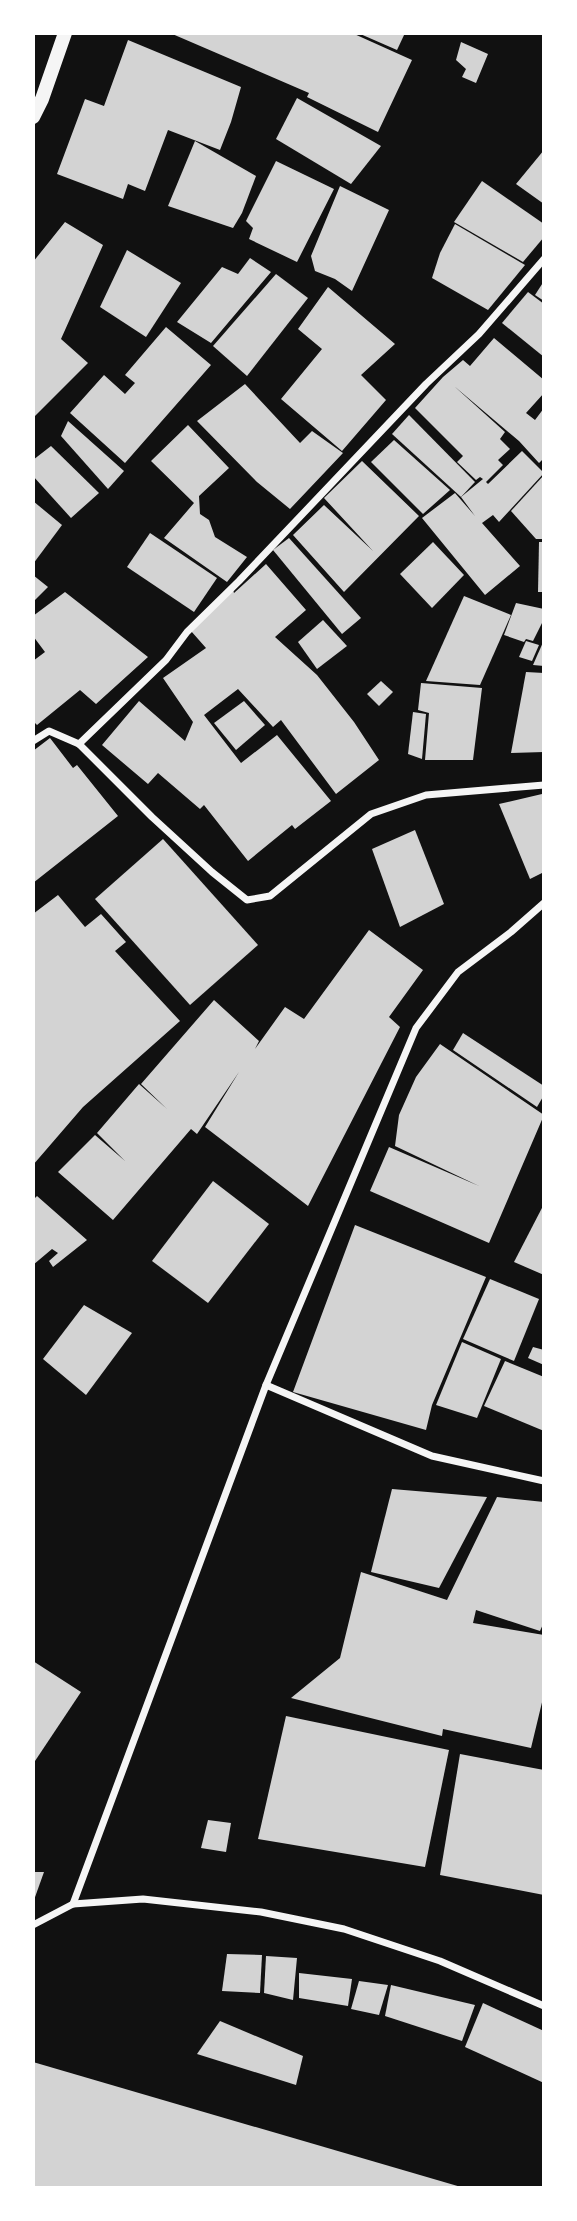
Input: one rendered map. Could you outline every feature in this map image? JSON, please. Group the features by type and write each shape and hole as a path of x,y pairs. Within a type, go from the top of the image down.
{"main road":[{"path":"33,117 65,33"}],"street":[{"path":"79,744 166,660 187,632 426,384 479,334 544,259"},
{"path":"33,741 49,731 79,744 152,817 247,900 270,896 371,814 426,795 544,785"},
{"path":"73,1904 267,1385 416,1028 457,972 511,932 544,903"},
{"path":"267,1385 432,1457 544,1481"},
{"path":"33,1925 73,1904 143,1899 261,1912 344,1929 440,1961 544,2006"}],"building":[{"path":"170,33 352,33 412,60 378,132 307,97 309,93"},
{"path":"358,33 405,33 397,50"},
{"path":"128,40 241,87 220,150 168,130 145,191 128,184 123,199 57,174 85,99 104,106"},
{"path":"461,42 488,54 476,83 462,77 466,69 456,60"},
{"path":"297,98 381,146 351,184 276,139"},
{"path":"195,141 256,176 242,213 233,228 168,206"},
{"path":"544,150 544,204 516,184"},
{"path":"276,161 334,189 297,262 249,239 253,228 246,221"},
{"path":"482,181 544,224 544,237 523,262 454,222"},
{"path":"340,186 389,210 352,291 335,279 315,271 311,256"},
{"path":"65,222 103,245 61,339 88,363 33,418 33,262"},
{"path":"455,224 525,265 488,310 432,278 440,253"},
{"path":"127,250 181,283 146,337 100,307"},
{"path":"250,258 271,272 211,343 177,322 222,267 238,274"},
{"path":"276,274 308,298 247,376 213,346"},
{"path":"544,281 544,301 535,295"},
{"path":"328,287 395,344 361,375 386,400 342,451 281,399 322,349 298,329"},
{"path":"528,292 544,304 544,357 502,323"},
{"path":"166,327 211,365 125,463 70,413 104,375 125,394 135,383 125,375"},
{"path":"494,338 544,380 544,393 526,413 535,420 544,408 544,458 539,463 519,441 454,386 505,432 500,439 510,449 498,460 503,465 486,482 488,484 522,451 544,473 499,522 493,515 482,523 520,566 485,595 422,518 455,493 475,516 461,497 483,479 480,477 476,480 457,462 463,456 415,408 443,377 463,360 470,366"},
{"path":"245,384 300,443 312,431 343,453 290,509 257,482 197,421"},
{"path":"409,415 475,482 461,497 392,434"},
{"path":"68,421 124,471 108,489 61,436"},
{"path":"188,425 229,468 199,496 200,514 209,520 215,537 247,557 227,582 164,538 194,503 151,461"},
{"path":"394,440 450,490 423,514 371,462"},
{"path":"51,446 99,493 71,518 33,476 33,460"},
{"path":"362,461 419,516 344,592 293,535 324,505 373,551 324,498"},
{"path":"544,475 544,539 536,539 511,511"},
{"path":"33,501 62,525 33,564"},
{"path":"150,533 217,578 194,612 127,567"},
{"path":"289,538 361,618 342,634 273,550"},
{"path":"433,542 464,575 432,608 400,574"},
{"path":"539,542 544,542 544,592 538,592"},
{"path":"266,564 306,610 275,637 317,675 354,722 379,760 336,794 281,720 273,727 238,689 204,715 241,763 277,735 331,801 295,829 292,825 248,861 204,805 200,809 158,773 148,784 102,745 139,701 185,741 193,722 163,678 206,648 191,631 233,590 234,593"},
{"path":"33,575 48,587 33,602"},
{"path":"65,592 148,657 96,704 80,690 37,725 33,721 33,661 45,652 33,636 33,616"},
{"path":"464,596 511,615 480,685 426,681"},
{"path":"516,603 544,609 544,619 533,641 526,639 524,642 504,635"},
{"path":"323,620 347,646 317,669 298,642"},
{"path":"544,640 544,666 533,665"},
{"path":"526,641 539,645 532,661 519,657"},
{"path":"526,672 544,673 544,752 511,753"},
{"path":"381,681 393,692 379,706 367,694"},
{"path":"421,683 482,688 473,760 425,760 429,713 418,710"},
{"path":"244,701 265,725 236,750 214,723"},
{"path":"413,712 426,714 422,759 408,754"},
{"path":"50,738 73,768 77,765 118,816 33,883 33,751"},
{"path":"542,794 544,872 530,879 499,804"},
{"path":"415,830 444,904 400,927 372,849"},
{"path":"163,839 258,945 190,1005 95,899"},
{"path":"58,895 85,927 101,914 126,942 115,951 180,1021 83,1107 33,1165 33,914"},
{"path":"369,930 423,970 389,1017 400,1027 308,1206 205,1127 239,1072 197,1134 191,1129 113,1220 58,1172 95,1135 125,1161 97,1133 139,1084 167,1109 141,1084 214,1000 259,1041 255,1049 285,1007 304,1019"},
{"path":"463,1033 544,1086 544,1095 537,1107 453,1050"},
{"path":"440,1044 544,1115 489,1243 370,1191 389,1147 479,1186 395,1146 399,1115 416,1077"},
{"path":"213,1181 269,1224 208,1303 152,1261"},
{"path":"37,1196 87,1240 53,1267 49,1261 58,1253 52,1249 33,1265 33,1200"},
{"path":"544,1204 544,1275 514,1262"},
{"path":"355,1225 486,1277 432,1405 426,1430 293,1392"},
{"path":"490,1279 539,1299 514,1361 463,1339"},
{"path":"84,1305 132,1333 86,1395 43,1359"},
{"path":"462,1342 501,1359 477,1418 436,1405"},
{"path":"533,1347 544,1350 544,1365 528,1358"},
{"path":"505,1361 544,1377 544,1431 484,1406"},
{"path":"392,1489 487,1497 439,1588 371,1572"},
{"path":"497,1497 544,1502 544,1622 540,1631 476,1610 473,1623 544,1635 544,1694 531,1748 443,1729 442,1736 291,1698 340,1658 361,1572 447,1600"},
{"path":"33,1661 81,1692 33,1764"},
{"path":"286,1716 449,1750 425,1867 258,1839"},
{"path":"460,1754 544,1770 544,1895 440,1875"},
{"path":"208,1820 231,1823 226,1852 201,1848"},
{"path":"33,1872 44,1872 34,1900 33,1900"},
{"path":"227,1954 262,1955 260,1993 222,1991"},
{"path":"266,1956 297,1958 293,2000 264,1993"},
{"path":"299,1973 352,1979 348,2006 299,1998"},
{"path":"359,1981 388,1985 379,2015 351,2009"},
{"path":"391,1985 475,2005 462,2041 385,2016"},
{"path":"483,2003 544,2031 544,2083 465,2047"},
{"path":"220,2021 303,2056 296,2085 197,2054"},
{"path":"33,2062 461,2187 461,2188 33,2188"}]}
